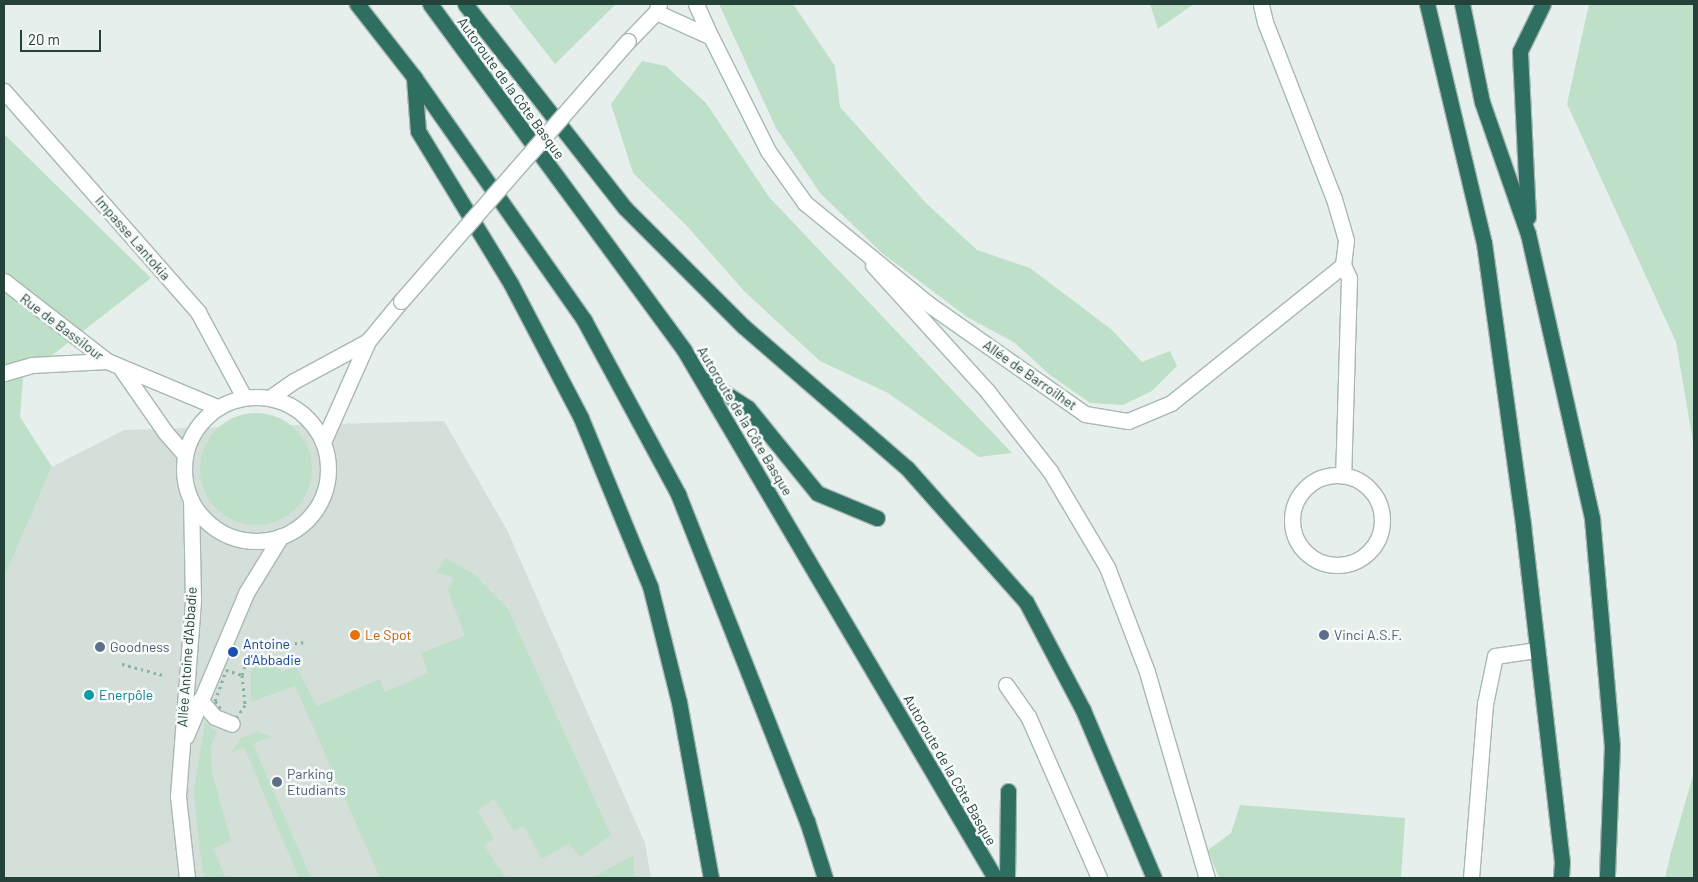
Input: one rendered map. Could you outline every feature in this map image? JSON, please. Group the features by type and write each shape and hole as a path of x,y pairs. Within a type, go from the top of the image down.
{"highway":[{"path":"357,4 414,77 584,320 678,494 807,821 825,878"},
{"name":"Autoroute de la Côte Basque","path":"430,4 702,378 995,878"},
{"path":"465,4 625,208 743,326 907,468 1026,602 1083,710 1154,878"},
{"path":"1427,4 1484,243 1523,525 1562,862 1562,878"},
{"path":"1462,4 1482,102 1528,234 1592,518 1612,745 1607,878"},
{"path":"1528,234 1520,51 1543,4"},
{"path":"414,77 418,131 511,284 581,418 650,586 679,702 711,878"},
{"path":"702,378 748,408 816,493 877,518"},
{"path":"1007,878 1008,791"}],"street":[{"name":"Allée de Barroilhet","path":"696,4 768,151 805,203 927,303 1085,414 1128,422 1171,403 1343,265"},
{"path":"1261,4 1265,22 1334,199 1346,240 1343,265 1349,278 1343,475"},
{"path":"323,442 368,342 401,301 658,8 711,37"},
{"name":"Impasse Lantokia","path":"4,91 198,312 244,397"},
{"path":"852,242 994,400 1050,471 1107,567 1147,672 1207,878"},
{"name":"Rue de Bassilour","path":"4,281 107,361 122,370 217,407"},
{"path":"271,397 294,380 368,342"},
{"path":"4,373 32,365 107,361"},
{"name":"Rue de Bassilour","path":"122,370 166,434 185,455"},
{"path":"244,397 271,397 303,413 323,442 328,459 323,495 313,513 298,527 281,536 255,541 229,536 207,522 191,500 184,473 185,455 196,427 217,407 244,397"},
{"path":"1343,475 1368,487 1377,499 1382,514 1375,544 1361,558 1340,565 1312,557 1295,534 1292,519 1293,510 1305,488 1326,476 1343,475"},
{"name":"Allée Antoine d'Abbadie","path":"187,878 178,796 179,754 193,601 191,500"},
{"name":"Allée Antoine d'Abbadie","path":"179,754 246,593 281,536"},
{"path":"1471,878 1486,704 1495,656 1536,650"},
{"path":"1006,685 1028,716 1099,878"},
{"path":"200,700 215,717 232,724"}],"path":[{"path":"245,641 269,648 303,642"},
{"path":"242,675 226,670 215,701 232,724 245,704 242,675 252,644"},
{"path":"122,664 163,675"}],"shaded area":[{"path":"444,421 507,530 645,843 651,878 4,878 4,578 52,467 124,430"}],"green space":[{"path":"508,4 616,4 555,64"},
{"path":"719,4 793,4 835,66 840,107 927,204 977,250 1030,268 1112,330 1142,362 1170,351 1177,366 1152,391 1123,405 1090,403 1050,375 1015,343 967,317 882,253 820,193 776,128"},
{"path":"1150,4 1194,4 1158,29"},
{"path":"1589,4 1694,4 1694,448 1676,342 1567,104"},
{"path":"642,61 666,66 706,103 769,197 1012,453 979,457 888,393 820,361 745,292 686,225 633,173 611,104"},
{"path":"4,134 151,278 23,378 20,417 52,467 4,578"},
{"path":"256,413 278,417 296,429 308,447 312,469 308,491 296,509 278,521 256,525 234,521 216,509 204,491 200,469 204,447 216,429 234,417"},
{"path":"446,558 474,574 508,609 611,835 580,857 569,844 542,859 524,826 514,831 494,799 478,811 494,839 484,845 506,878 380,878 295,686 251,702 251,654 273,668 269,656 273,656 281,672 296,667 317,706 380,679 385,692 428,673 421,653 465,636 448,591 453,578 436,572"},
{"path":"205,722 217,732 211,746 212,772 231,841 213,849 226,878 204,878 198,837 194,790"},
{"path":"257,732 271,736 253,744 311,878 299,878 244,747 231,753 241,738"},
{"path":"1694,772 1694,878 1665,878 1671,852"},
{"path":"1240,805 1405,818 1401,878 1219,878 1208,850 1231,833"},
{"path":"634,855 634,878 591,878"}],"place":[{"name":"Le Spot","path":"355,635"},
{"name":"Vinci A.S.F.","path":"1324,635"},
{"name":"Goodness","path":"100,647"},
{"name":"Antoine d'Abbadie","path":"233,652"},
{"name":"Enerpôle","path":"89,695"},
{"name":"Parking Etudiants","path":"277,782"}]}
